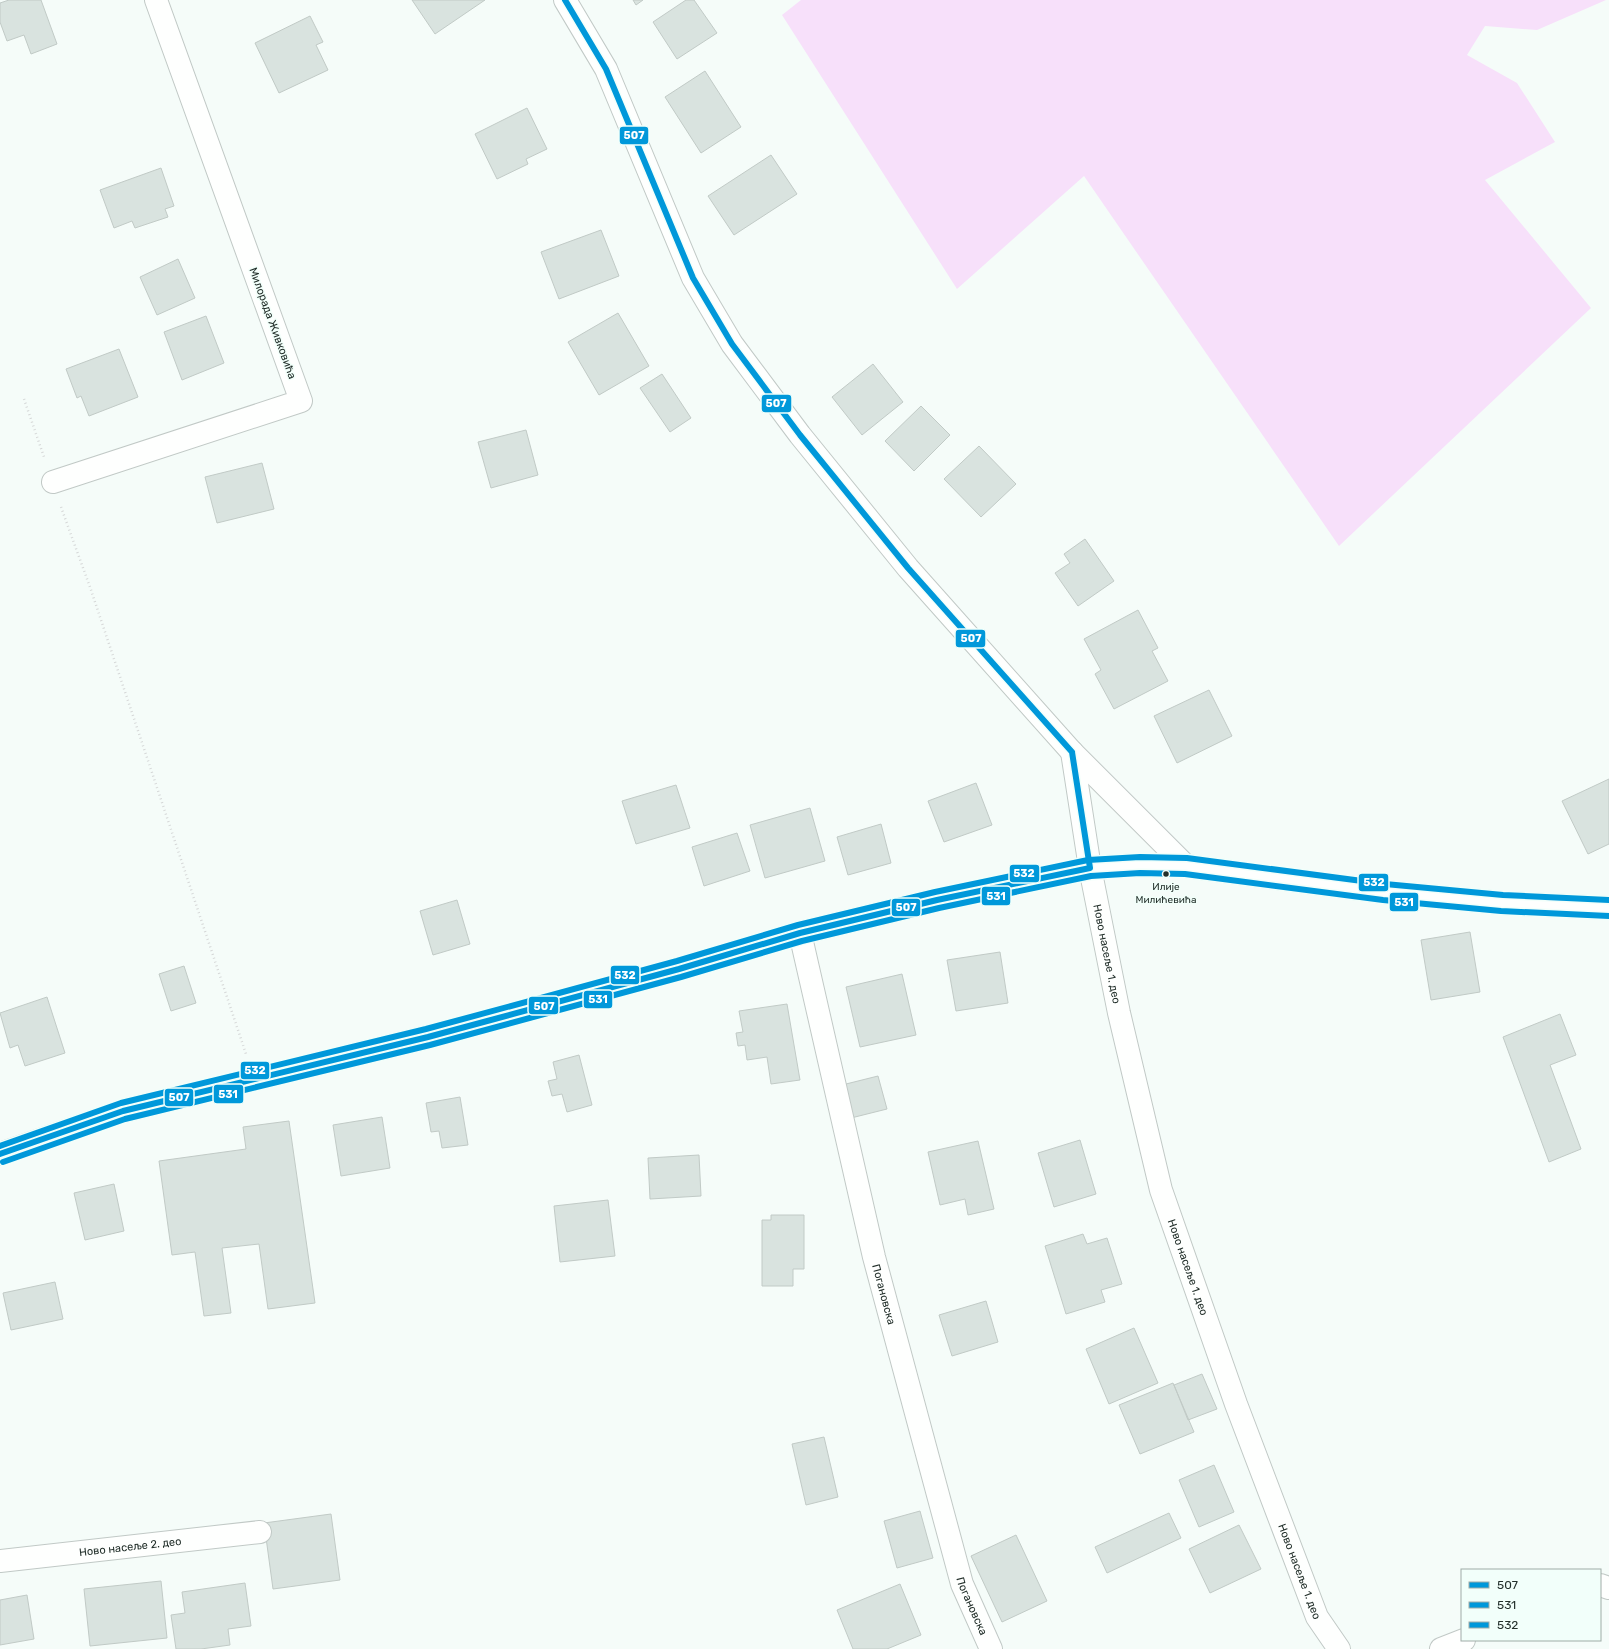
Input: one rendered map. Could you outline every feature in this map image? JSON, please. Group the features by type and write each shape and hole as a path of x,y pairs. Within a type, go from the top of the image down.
{"street":[{"name":"Милорада Живковића","path":"53,482 301,401 156,0"},
{"path":"565,0 606,69 693,278 732,344 800,435 908,568 1072,752 1186,866"},
{"name":"Ново насеље 1. део","path":"1072,752 1090,868 1119,1013 1161,1190 1236,1404 1317,1617 1339,1649"},
{"path":"0,1154 123,1111 451,1031 679,969 800,933 936,900 1090,868 1140,865 1186,866 1384,892 1502,903 1609,908"},
{"name":"Погановска","path":"800,933 874,1257 962,1584 991,1649"},
{"name":"Ново насеље 2. део","path":"0,1561 260,1532"},
{"path":"1441,1649 1461,1641"}],"path":[{"path":"24,399 91,590 254,1079"}],"shaded area":[{"path":"801,0 1606,0 1537,30 1485,26 1467,55 1517,83 1555,142 1485,180 1591,308 1339,546 1084,176 957,289 782,15"}],"building":[{"path":"9,0 41,0 57,44 31,54 24,35 7,41 0,22 0,3"},
{"path":"412,0 485,0 435,34"},
{"path":"633,0 643,0 636,5"},
{"path":"686,0 694,0 717,33 677,59 653,22"},
{"path":"310,16 323,42 316,45 328,70 279,93 255,43"},
{"path":"705,71 741,127 701,153 665,97"},
{"path":"527,108 547,149 526,159 528,164 497,179 475,134"},
{"path":"771,155 797,194 734,235 708,196"},
{"path":"161,168 174,206 165,209 168,217 135,228 132,221 114,228 100,190"},
{"path":"601,230 619,276 559,299 541,252"},
{"path":"178,259 195,298 157,315 140,277"},
{"path":"618,313 649,366 599,395 568,342"},
{"path":"206,316 224,363 182,380 164,332"},
{"path":"119,349 138,397 89,416 81,396 77,398 66,369"},
{"path":"873,364 903,402 862,435 832,397"},
{"path":"662,374 691,418 670,432 640,388"},
{"path":"921,406 950,435 914,471 885,441"},
{"path":"526,430 538,475 491,488 478,442"},
{"path":"979,446 1016,484 981,517 944,479"},
{"path":"262,463 274,509 217,523 205,477"},
{"path":"1085,539 1114,581 1078,606 1055,573 1070,563 1064,554"},
{"path":"1138,610 1158,648 1152,651 1168,681 1114,709 1095,674 1101,670 1084,639"},
{"path":"1209,690 1232,736 1177,763 1154,716"},
{"path":"1609,779 1609,844 1588,854 1562,801"},
{"path":"976,783 992,825 944,842 928,801"},
{"path":"676,785 690,828 636,844 622,801"},
{"path":"810,808 825,861 765,878 750,825"},
{"path":"881,824 891,863 848,875 837,837"},
{"path":"737,833 750,871 704,886 692,847"},
{"path":"457,900 470,944 433,955 420,911"},
{"path":"1470,932 1480,992 1431,1000 1421,940"},
{"path":"1000,952 1008,1003 956,1011 947,960"},
{"path":"184,966 196,1003 171,1011 159,974"},
{"path":"902,974 916,1035 860,1047 846,987"},
{"path":"47,997 65,1053 25,1066 18,1045 10,1048 0,1013"},
{"path":"787,1004 800,1080 771,1084 767,1057 747,1060 745,1045 738,1046 736,1033 743,1032 739,1011"},
{"path":"1560,1014 1576,1055 1550,1065 1581,1149 1549,1162 1503,1037"},
{"path":"579,1055 592,1105 567,1112 562,1094 552,1096 548,1081 557,1079 553,1062"},
{"path":"878,1076 887,1109 851,1118 842,1085"},
{"path":"460,1097 468,1145 442,1148 439,1131 431,1132 426,1103"},
{"path":"382,1117 390,1168 341,1176 333,1125"},
{"path":"289,1121 315,1303 268,1309 259,1244 222,1248 231,1313 204,1316 195,1252 172,1255 159,1161 246,1149 243,1127"},
{"path":"1080,1140 1096,1194 1054,1207 1038,1153"},
{"path":"978,1141 994,1209 968,1215 965,1199 940,1205 928,1152"},
{"path":"699,1155 701,1196 650,1199 648,1158"},
{"path":"114,1184 124,1231 85,1240 74,1193"},
{"path":"608,1200 615,1256 560,1262 554,1206"},
{"path":"771,1215 804,1215 804,1269 793,1269 793,1286 762,1286 762,1220 771,1220"},
{"path":"1083,1234 1087,1244 1107,1238 1122,1284 1101,1290 1105,1302 1066,1314 1045,1246"},
{"path":"55,1282 63,1319 11,1330 3,1293"},
{"path":"986,1301 998,1342 952,1356 939,1315"},
{"path":"1134,1328 1158,1383 1109,1404 1086,1349"},
{"path":"1202,1374 1217,1409 1188,1420 1174,1385"},
{"path":"1173,1383 1194,1432 1140,1454 1119,1405"},
{"path":"824,1437 838,1497 806,1505 792,1444"},
{"path":"1214,1465 1234,1512 1199,1527 1179,1480"},
{"path":"920,1511 933,1558 897,1568 884,1521"},
{"path":"1169,1513 1181,1538 1107,1573 1095,1547"},
{"path":"331,1514 340,1580 273,1589 264,1523"},
{"path":"1239,1525 1261,1569 1210,1593 1189,1549"},
{"path":"1016,1535 1047,1601 1002,1622 971,1556"},
{"path":"161,1581 167,1638 90,1646 84,1589"},
{"path":"245,1583 251,1626 228,1629 230,1645 201,1649 176,1649 171,1615 185,1613 182,1592"},
{"path":"900,1584 921,1635 887,1649 853,1649 837,1610"},
{"path":"27,1595 34,1639 0,1645 0,1600"}],"transit line":[{"name":"507","path":"565,0 606,69 693,278 732,344 800,435 908,568 1072,752"},
{"name":"507","path":"1072,752 1090,868"},
{"name":"532","path":"0,1146 121,1103 426,1029 677,961 798,925 935,892 1088,860 1140,857 1187,858 1385,884 1503,895 1609,900"},
{"name":"507","path":"0,1154 123,1111 428,1037 679,969 800,933 937,900 1090,868"},
{"name":"531","path":"3,1162 125,1119 430,1045 681,977 802,941 939,908 1091,876 1140,873 1185,874 1383,900 1501,911 1609,916"}],"place":[{"name":"Илије Милићевића","path":"1166,874"}]}
